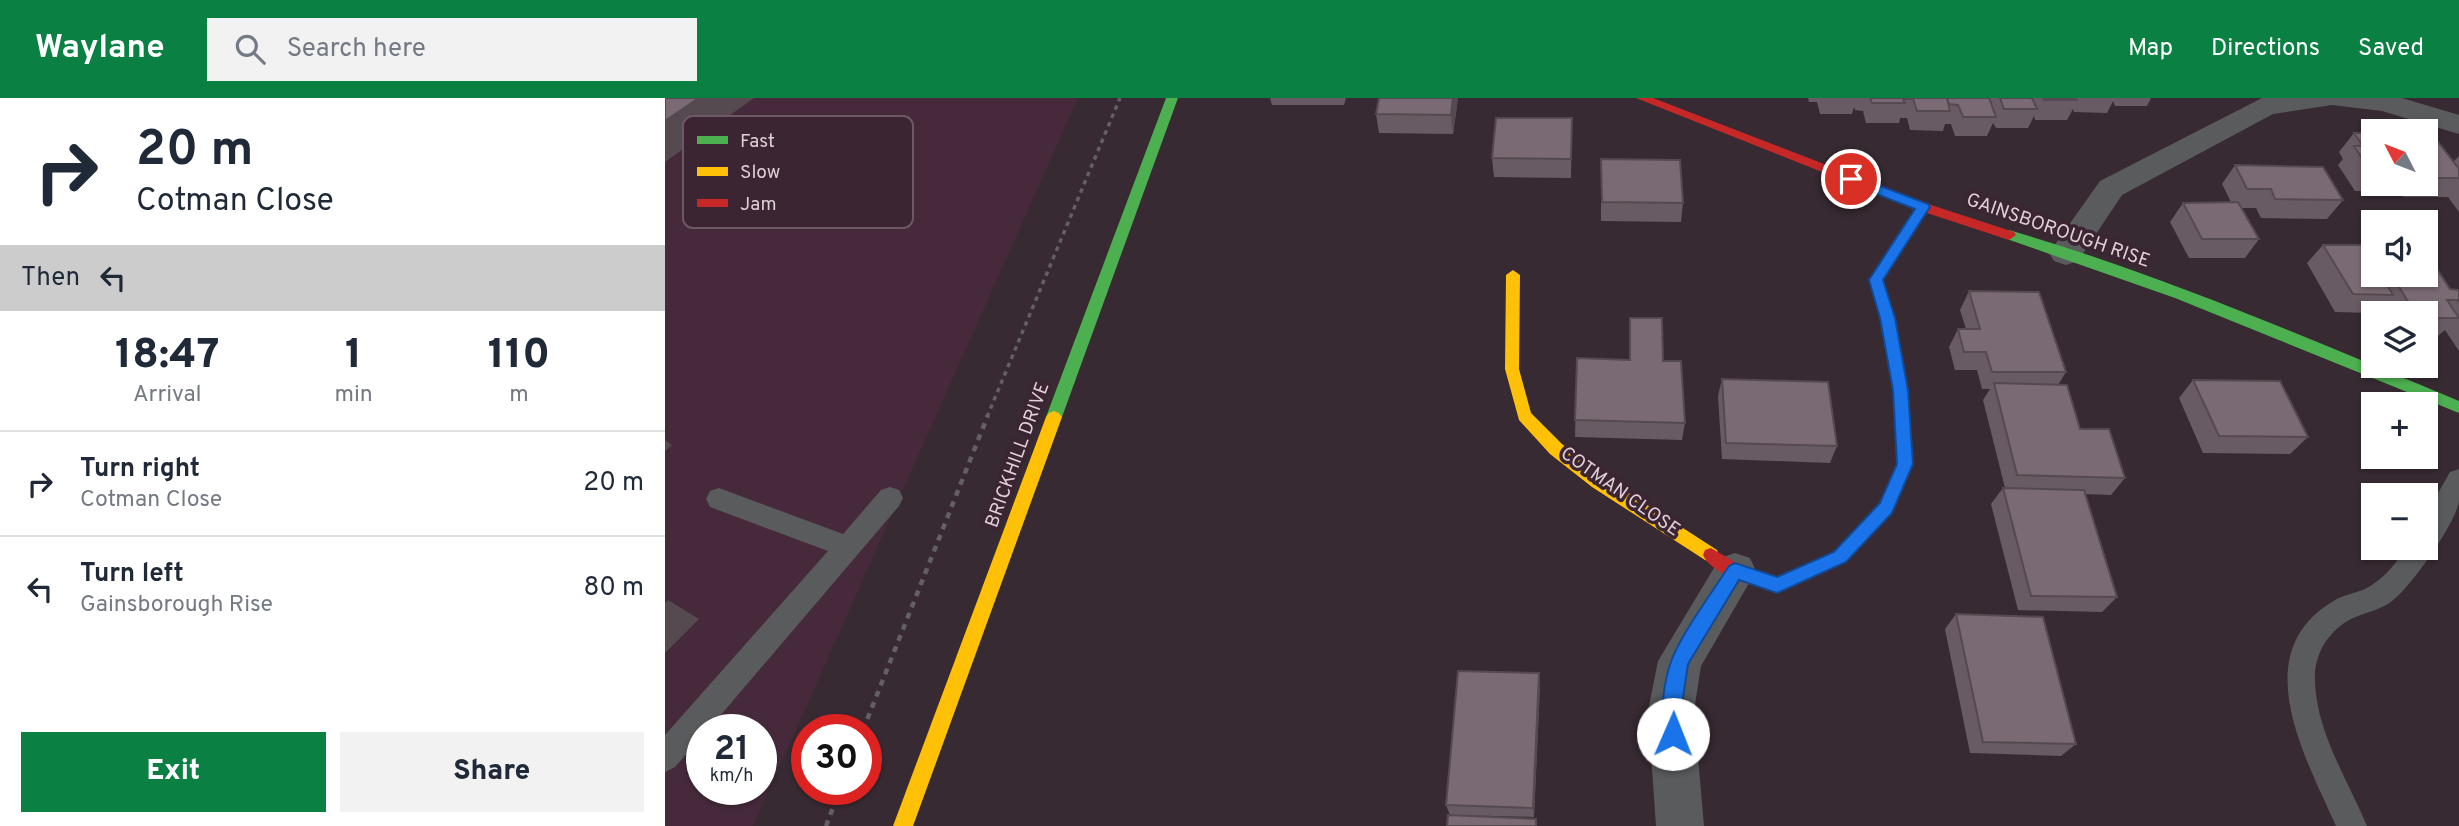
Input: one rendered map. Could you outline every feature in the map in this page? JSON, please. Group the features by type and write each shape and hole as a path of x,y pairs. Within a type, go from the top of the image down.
{"street":[{"name":"BRICKHILL DRIVE","path":"903,826 1172,98"},
{"name":"GAINSBOROUGH RISE","path":"1643,98 1923,207 2066,253 2332,354 2459,407"},
{"path":"2066,253 2111,188 2258,102 2324,98"},
{"path":"2340,98 2383,102 2459,125"},
{"name":"COTMAN CLOSE","path":"1513,275 1512,369 1524,416 1556,449 1598,482 1735,571 1777,585 1840,557 1886,508 1905,464 1900,390 1888,318 1876,280 1923,207"},
{"path":"1680,826 1671,711 1680,662 1735,571"}],"lane":[{"path":"2438,517 2459,479"},
{"path":"665,757 890,498"},
{"path":"719,499 848,547"},
{"path":"2352,826 2300,700 2299,664 2313,632 2343,609 2378,596 2414,560"}],"path":[{"path":"869,714 946,516 1121,98"},
{"path":"826,826 834,805"}],"shaded area":[{"path":"665,98 1078,98 803,714 791,714 791,741 777,772 777,714 686,714 686,805 762,805 753,826 665,826"}],"building":[{"path":"665,98 699,98 665,121"},
{"path":"1379,98 1453,98 1451,115 1376,114"},
{"path":"1870,98 1947,98 1950,111 1917,111 1913,99 1903,99 1905,103 1872,103"},
{"path":"1947,98 1989,98 1996,117 1963,117 1958,105 1949,104"},
{"path":"2000,98 2032,98 2037,109 2004,109"},
{"path":"2043,98 2076,98 2077,100 2044,100"},
{"path":"1496,118 1572,118 1571,159 1492,158"},
{"path":"2354,133 2361,133 2361,143"},
{"path":"2438,142 2459,169 2459,178 2438,178"},
{"path":"2354,146 2361,146 2361,157"},
{"path":"1601,159 1680,160 1683,203 1602,202"},
{"path":"2235,165 2323,167 2343,200 2275,199 2271,189 2247,189"},
{"path":"2238,202 2259,239 2202,239 2183,203"},
{"path":"2323,245 2361,245 2361,287 2388,287 2393,295 2353,294"},
{"path":"2438,271 2450,289 2459,290 2459,302 2447,300 2459,318 2438,318 2438,301 2408,301 2399,287 2438,287"},
{"path":"1969,291 2039,292 2066,372 1992,372 1986,352 1964,352 1958,329 1980,329"},
{"path":"1630,318 1662,318 1663,361 1681,361 1685,423 1575,420 1577,358 1630,360"},
{"path":"1722,379 1828,382 1837,446 1726,443"},
{"path":"2193,380 2280,381 2308,437 2219,436"},
{"path":"1994,383 2067,385 2080,429 2109,429 2125,478 2017,475"},
{"path":"2003,488 2084,490 2117,597 2031,596"},
{"path":"1956,614 2043,617 2076,744 1983,742"},
{"path":"1458,671 1539,673 1533,808 1446,805"},
{"path":"1448,815 1536,819 1536,826 1447,826"}],"traffic: fast":[{"path":"1054,417 1172,98"},
{"path":"1886,311 1876,280 1923,207"},
{"path":"2009,235 2180,295 2459,407"}],"traffic: slow":[{"path":"1513,275 1512,369 1524,416 1556,449 1598,482 1711,555"},
{"path":"903,826 1054,417"}],"traffic: jam":[{"path":"1642,98 1923,207 2009,235"},
{"path":"1711,555 1735,571 1777,585 1840,557 1886,508 1905,464 1900,390 1886,311"}],"route":[{"path":"1673,734 1671,711 1680,662 1735,571 1777,585 1840,557 1886,508 1905,464 1900,390 1888,318 1876,280 1923,207 1851,179"}]}
